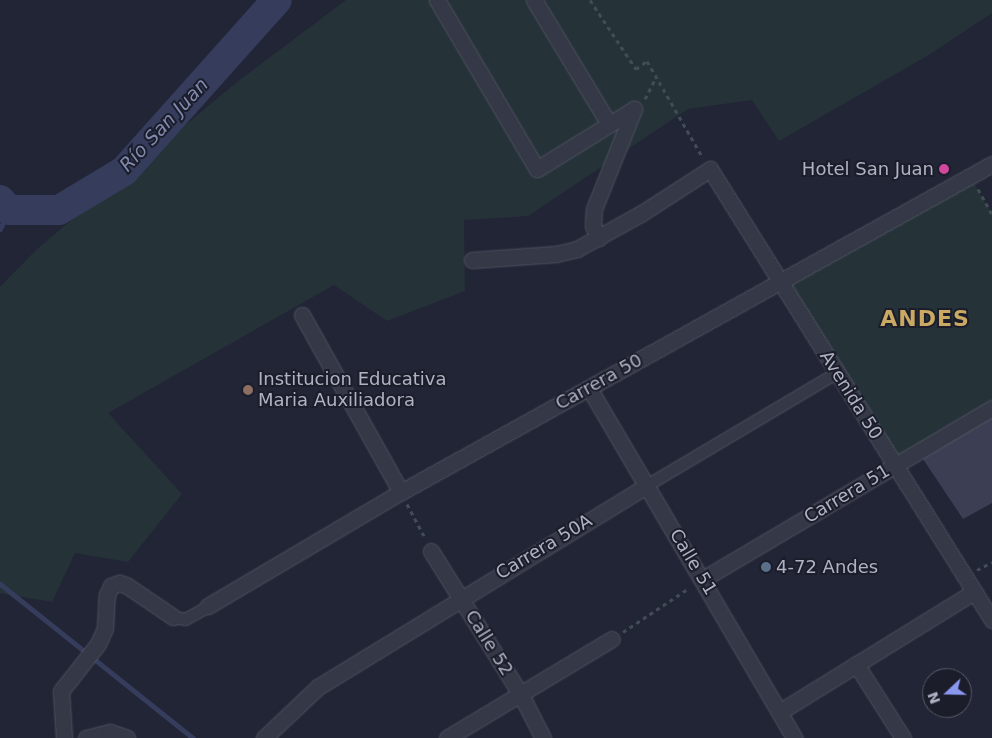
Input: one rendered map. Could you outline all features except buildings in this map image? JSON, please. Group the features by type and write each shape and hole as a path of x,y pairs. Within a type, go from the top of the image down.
{"street":[{"path":"437,0 537,168 634,109"},
{"path":"534,0 609,124"},
{"path":"599,238 593,226 594,209 634,109"},
{"name":"Carrera 50","path":"208,606 401,492 992,164"},
{"path":"472,260 556,254 577,249 599,238 710,169"},
{"name":"Avenida 50","path":"710,169 992,620"},
{"path":"302,315 401,492"},
{"name":"Carrera 50A","path":"264,738 318,687 461,597 837,372"},
{"name":"Calle 51","path":"589,388 781,711 794,738"},
{"name":"Carrera 51","path":"703,579 992,408"},
{"name":"Calle 52","path":"431,551 521,695 544,738"},
{"path":"64,738 61,692 98,644 105,628 107,595 114,584 126,585 173,617 185,620 208,606"},
{"path":"781,711 974,592"},
{"path":"447,738 612,639"},
{"path":"856,664 904,738"},
{"path":"86,738 110,732 127,738"}],"path":[{"path":"590,0 636,70 647,61 710,169"},
{"path":"634,109 643,102 656,77"},
{"path":"970,176 992,214"},
{"path":"401,492 431,551"},
{"path":"612,639 703,579"}],"shaded area":[{"path":"346,0 992,0 992,13 927,56 779,141 752,100 688,109 528,216 464,220 465,291 387,321 334,285 108,413 182,494 128,562 75,553 52,602 0,593 0,287 37,249 237,82"},
{"path":"970,176 992,214 992,408 895,466 780,282"}],"waterway":[{"name":"Río San Juan","path":"0,200 9,210 59,210 124,171 277,0"},
{"path":"0,229 9,210"},
{"path":"0,584 193,738"}],"place":[{"name":"Hotel San Juan","path":"944,169"},
{"name":"Institucion Educativa Maria Auxiliadora","path":"248,390"},
{"name":"4-72 Andes","path":"766,567"}],"district":[{"name":"ANDES","path":"925,319"}]}
